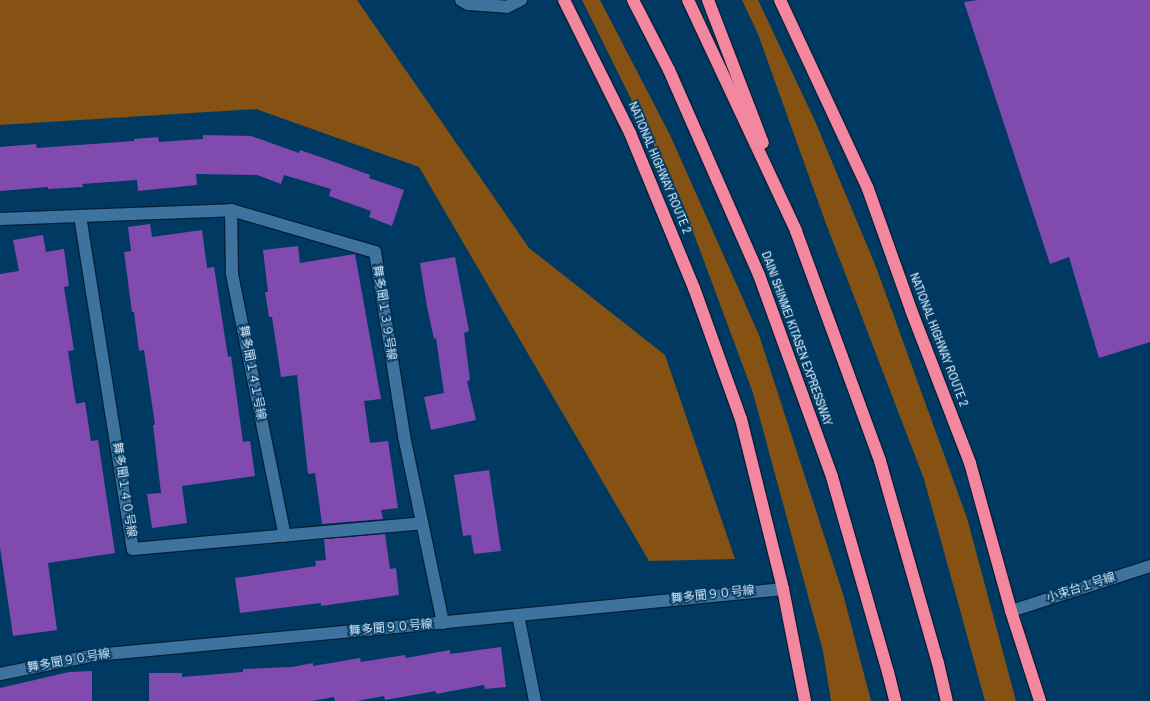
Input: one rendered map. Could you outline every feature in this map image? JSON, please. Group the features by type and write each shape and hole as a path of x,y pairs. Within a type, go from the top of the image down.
{"highway":[{"name":"NATIONAL HIGHWAY ROUTE 2","path":"564,0 630,133 694,288 741,419 783,589 805,701"},
{"name":"DAINI SHINMEI KITASEN EXPRESSWAY","path":"633,0 669,70 759,275 832,477 895,701"},
{"path":"688,0 796,231"},
{"path":"708,0 796,231 880,461 938,663 947,701"},
{"name":"NATIONAL HIGHWAY ROUTE 2","path":"780,0 868,189 911,310 970,463 1011,611 1040,701"}],"street":[{"path":"461,0 468,4 507,7 521,0"},
{"name":"舞多聞１３９号線","path":"0,219 231,210 374,252 404,436 443,623"},
{"name":"舞多聞１４１号線","path":"231,210 232,274 285,536"},
{"name":"舞多聞１４０号線","path":"80,216 133,549 422,523"},
{"name":"小束台１号線","path":"1011,611 1150,566"},
{"name":"舞多聞９０号線","path":"0,674 95,654 443,623 783,589"},
{"path":"518,615 535,701"}],"shaded area":[{"path":"0,0 357,0 529,248 665,355 735,559 649,561 419,167 256,109 0,125"},
{"path":"582,0 600,0 670,135 759,335 843,594 871,701 831,701 823,651 753,393 682,202"},
{"path":"742,0 758,0 815,121 876,267 967,518 1016,701 985,701 924,479 825,221 758,34"}],"building":[{"path":"978,0 1150,0 1150,342 1099,358 1069,257 1050,264 964,2"},
{"path":"203,135 251,136 299,153 300,150 326,159 370,175 369,178 404,190 392,226 369,217 371,211 329,196 331,189 284,175 281,184 257,175 196,174 197,185 138,191 137,180 82,184 83,187 48,189 48,187 0,191 0,147 36,144 37,148 134,141 134,139 158,137 159,142 203,139"},
{"path":"150,224 152,237 202,230 207,268 214,267 228,357 231,356 243,442 250,441 255,476 182,486 187,523 152,528 147,494 161,493 153,425 155,425 144,350 139,351 134,312 132,312 124,252 131,251 128,227"},
{"path":"43,235 46,252 64,249 69,286 64,287 74,350 68,351 76,404 85,402 91,441 98,440 115,553 48,563 57,630 13,636 0,547 0,274 19,271 13,240"},
{"path":"298,246 300,263 355,254 381,399 364,401 370,443 388,441 398,508 381,510 383,519 322,524 315,473 308,474 297,375 281,377 272,317 269,317 265,292 268,292 263,250"},
{"path":"455,257 469,331 464,333 470,380 467,381 476,420 431,430 424,397 444,393 436,338 434,339 427,307 420,263"},
{"path":"489,470 501,551 474,554 471,535 463,536 454,475"},
{"path":"385,534 390,569 396,568 399,595 321,606 321,603 240,613 235,578 316,566 315,561 326,560 324,539"},
{"path":"501,647 506,687 485,689 484,685 436,694 436,691 385,700 384,696 357,701 335,701 334,697 312,701 149,701 149,673 182,673 182,677 243,672 243,669 292,667 313,663 313,666 360,658 361,662 405,655 406,658 450,650 450,654"},
{"path":"92,671 92,701 0,701 0,688 69,672"}]}
